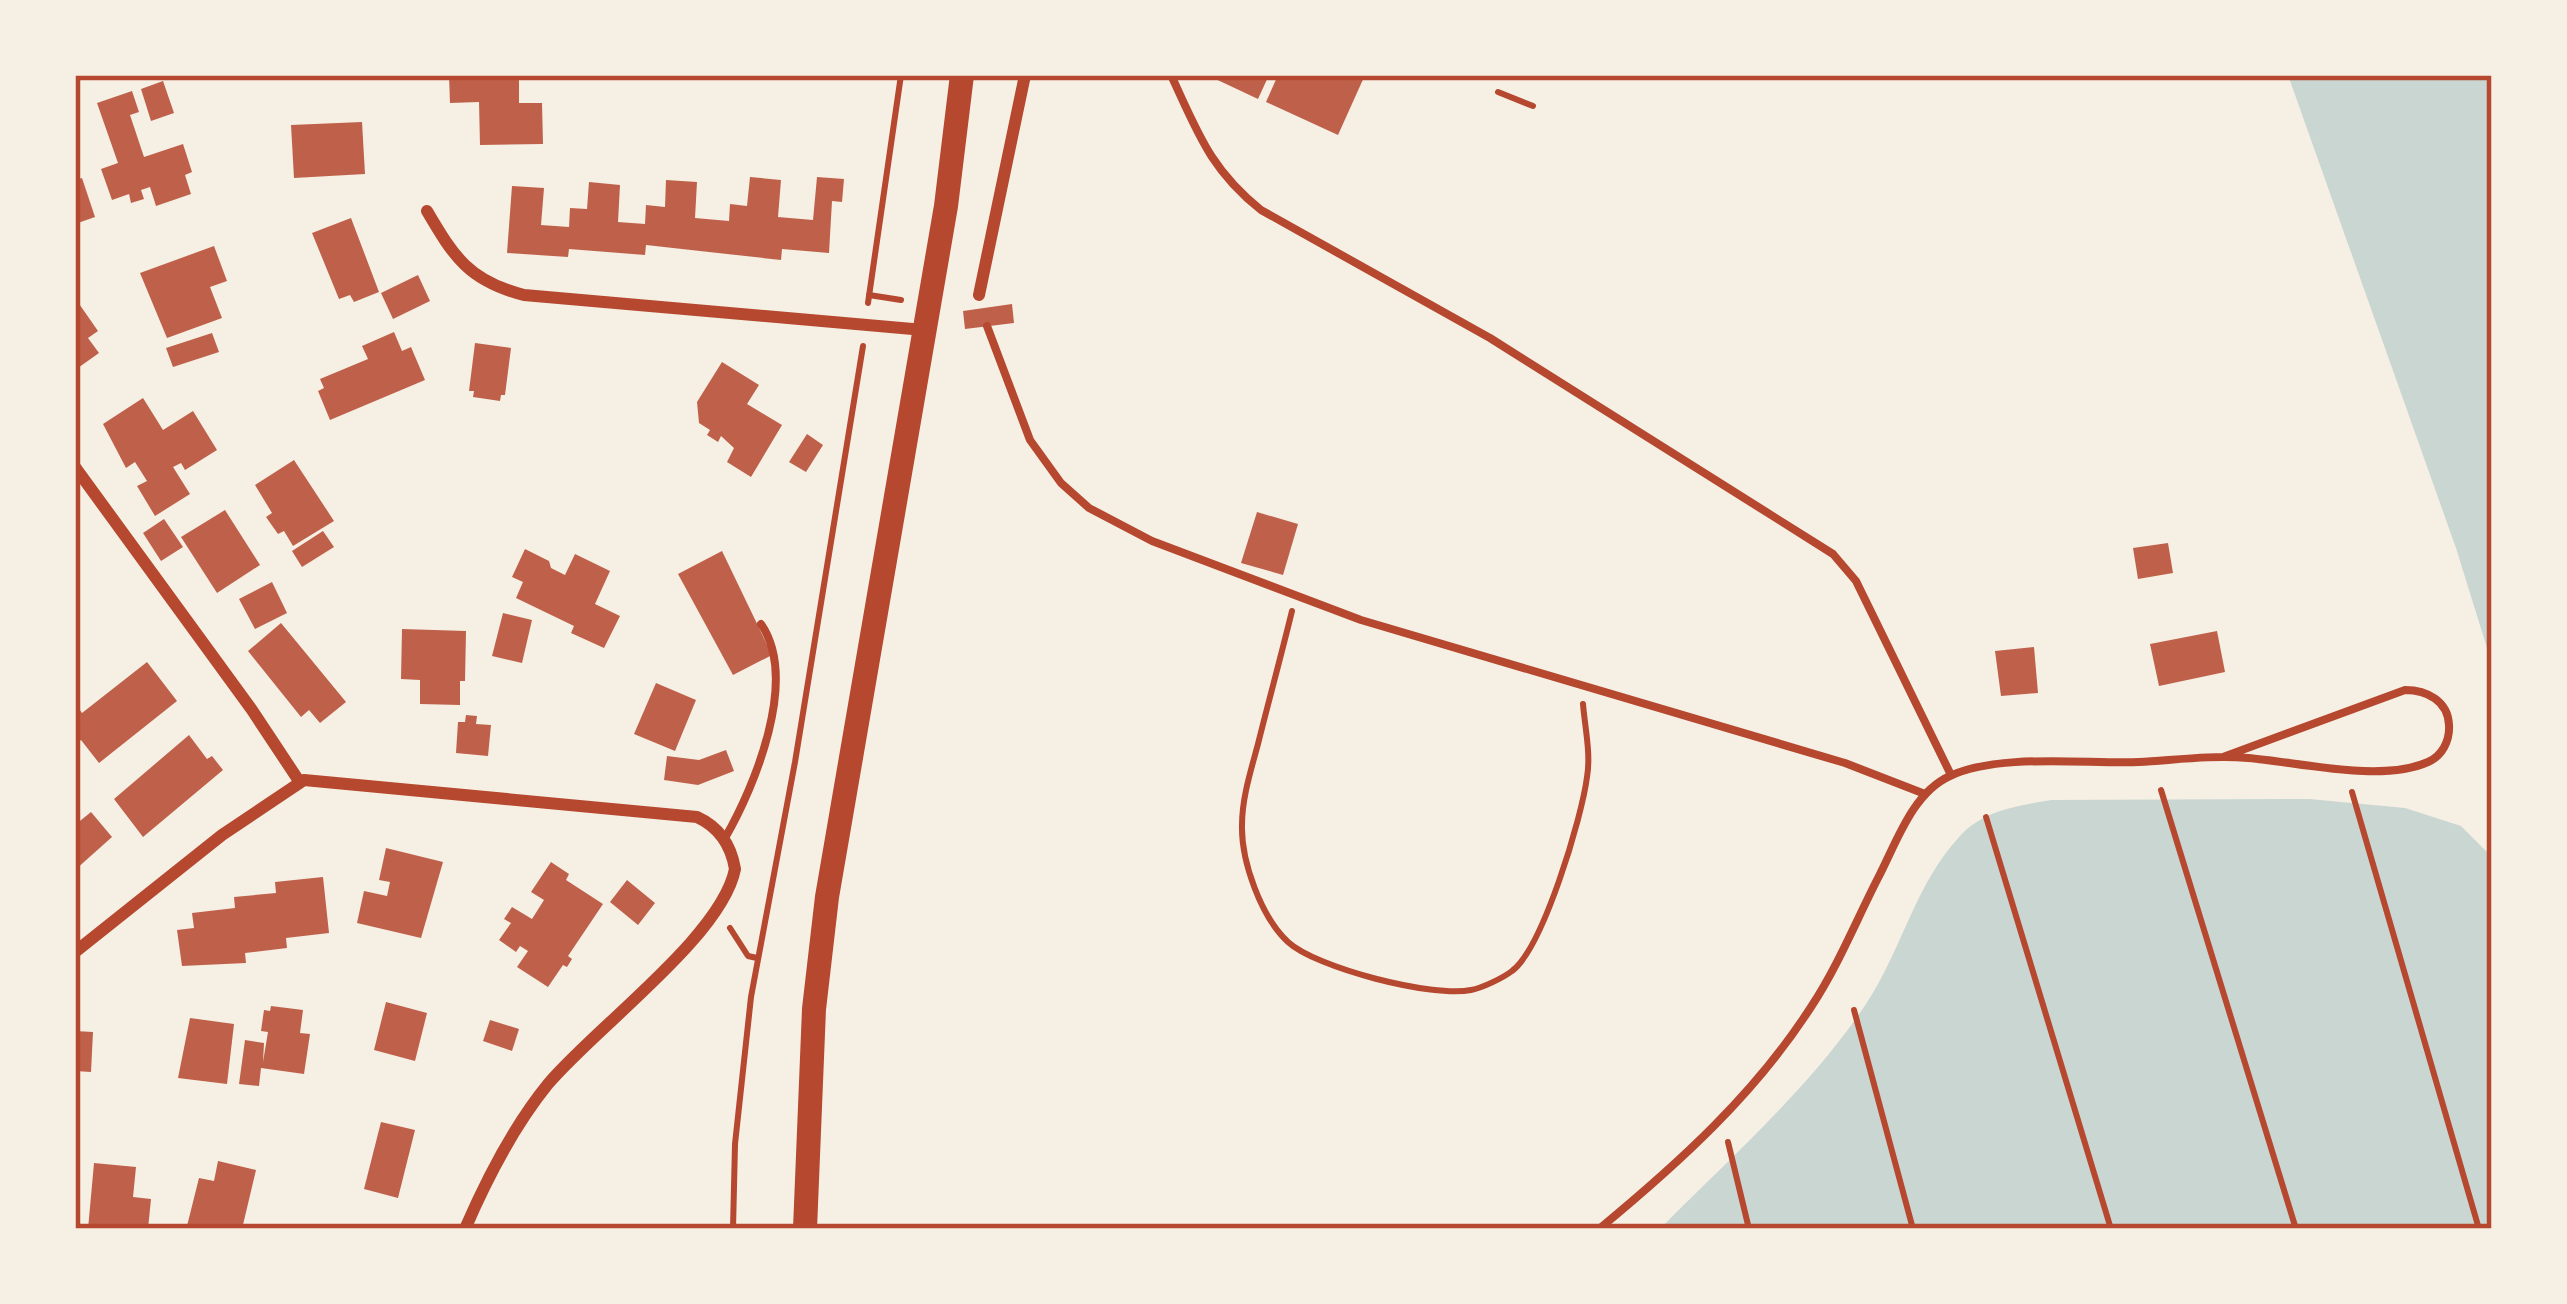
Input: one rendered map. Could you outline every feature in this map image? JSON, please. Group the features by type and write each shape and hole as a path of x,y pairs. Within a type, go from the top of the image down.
{"highway":[{"path":"806,1229 813,1030 827,897 925,330 962,75"}],"street":[{"path":"980,302 1025,75"},
{"path":"427,211 462,266 508,291 925,330"},
{"path":"75,467 299,781"},
{"path":"75,952 222,835 299,781 334,780 707,822 724,839 735,869 718,910 697,937 547,1086 504,1149 465,1229"}],"lane":[{"path":"1172,75 1210,157 1230,185 1262,210 1490,338 1833,554 1856,581 1951,775"},
{"path":"987,326 1030,440 1061,483 1089,508 1152,542 1295,598 1845,764 1925,794"},
{"path":"724,839 748,791 773,707 776,659 770,637 760,624"},
{"path":"1599,1229 1712,1130 1803,1020 1925,794 1951,775 2025,763 2223,757 2392,769 2425,764 2437,756 2449,736 2449,722 2434,697 2405,690 2223,757"}],"path":[{"path":"733,1229 740,1083 757,958 847,454 902,75"},
{"path":"1498,92 1533,106"},
{"path":"869,295 906,301"},
{"path":"1295,598 1250,776 1241,824 1246,856 1264,908 1287,942 1317,960 1369,977 1470,991 1512,972 1533,946 1564,863 1588,777 1581,683"},
{"path":"2161,790 2296,1229"},
{"path":"2353,792 2479,1229"},
{"path":"1986,817 2111,1229"},
{"path":"718,910 748,956 757,958"},
{"path":"1854,1010 1913,1229"},
{"path":"1728,1142 1749,1229"}],"shaded area":[{"path":"2288,75 2492,75 2492,664 2456,548"},
{"path":"2309,799 2405,808 2461,826 2492,857 2492,1229 1660,1229 1768,1121 1844,1035 1879,983 1931,875 1969,827 2003,810 2052,800"}],"building":[{"path":"449,75 519,75 519,103 542,103 543,144 480,145 479,102 450,103"},
{"path":"1207,75 1269,75 1258,99"},
{"path":"1278,75 1365,75 1338,135 1266,102"},
{"path":"163,81 174,113 151,121 141,89"},
{"path":"132,91 139,112 130,115 144,157 183,144 192,172 185,175 191,194 156,206 150,187 141,190 144,199 131,203 129,194 112,200 101,169 118,163 97,103"},
{"path":"362,122 365,174 294,178 291,125"},
{"path":"750,177 781,180 778,217 813,220 817,177 844,179 842,202 832,201 829,253 782,249 781,260 646,245 645,255 569,249 568,257 507,253 512,186 544,188 541,225 569,227 570,208 587,209 589,182 620,185 618,222 645,224 646,205 665,207 666,180 697,182 695,218 729,221 730,204 747,206"},
{"path":"82,178 95,217 75,224 75,180"},
{"path":"351,218 379,292 354,302 350,295 339,299 312,233"},
{"path":"214,246 227,281 210,287 222,318 167,338 140,273"},
{"path":"418,275 430,301 393,319 381,293"},
{"path":"75,298 98,331 88,338 99,353 75,370"},
{"path":"1012,304 1014,323 965,329 963,311"},
{"path":"394,332 402,351 411,347 425,380 330,420 318,391 324,388 320,379 368,359 362,346"},
{"path":"212,333 219,352 173,367 166,348"},
{"path":"475,343 511,348 505,395 500,401 473,397 474,391 469,391"},
{"path":"722,362 759,385 747,404 782,425 751,477 727,462 734,448 721,436 718,442 707,435 710,430 699,423 697,402"},
{"path":"143,398 163,430 193,411 217,450 185,470 181,463 173,467 190,494 155,516 137,486 147,481 135,462 126,468 103,424"},
{"path":"807,434 823,445 806,472 789,462"},
{"path":"294,460 334,521 293,546 284,531 278,534 266,517 272,513 255,485"},
{"path":"225,510 260,565 217,593 181,537"},
{"path":"1257,512 1298,524 1283,575 1241,563"},
{"path":"164,519 183,547 161,561 143,533"},
{"path":"323,531 334,547 302,567 292,551"},
{"path":"2168,543 2173,573 2138,579 2133,548"},
{"path":"525,549 565,575 575,554 610,571 595,604 620,616 604,648 571,633 574,626 516,598 523,582 512,577"},
{"path":"722,551 772,655 733,675 678,574"},
{"path":"272,582 287,613 255,629 239,599"},
{"path":"503,613 532,620 522,663 492,656"},
{"path":"281,623 346,702 320,723 309,710 301,717 248,651"},
{"path":"402,629 466,631 460,705 420,704 420,680 401,679"},
{"path":"2217,631 2225,672 2159,686 2150,644"},
{"path":"2034,647 2038,693 2001,696 1995,651"},
{"path":"147,662 177,701 99,763 81,740 75,744 75,703 82,713"},
{"path":"656,683 696,700 675,751 634,734"},
{"path":"466,715 477,716 476,724 491,725 488,756 456,753 458,722 465,722"},
{"path":"189,735 207,759 212,756 223,770 143,837 114,799"},
{"path":"726,750 734,771 698,785 664,780 667,756 699,760"},
{"path":"91,812 112,837 75,870 75,825"},
{"path":"386,848 443,862 421,938 357,923 364,891 387,896 390,882 379,880"},
{"path":"551,862 569,874 566,880 603,904 568,956 572,959 567,967 563,965 548,987 517,967 528,951 520,946 516,952 499,940 511,923 504,919 512,907 532,919 544,900 531,892"},
{"path":"323,877 329,933 286,938 287,948 245,953 246,963 182,966 177,930 194,928 192,913 235,908 234,897 276,893 275,882"},
{"path":"627,880 655,903 638,925 610,902"},
{"path":"386,1002 427,1013 415,1061 374,1050"},
{"path":"271,1006 303,1010 300,1033 310,1034 304,1074 261,1068 259,1086 239,1084 245,1040 264,1043 263,1062 268,1032 261,1031 264,1010 270,1011"},
{"path":"190,1018 234,1024 227,1084 178,1078"},
{"path":"490,1020 519,1029 512,1051 483,1041"},
{"path":"75,1031 93,1032 91,1072 75,1071"},
{"path":"381,1122 415,1130 398,1198 364,1189"},
{"path":"218,1161 256,1170 242,1229 187,1226 199,1178 214,1181"},
{"path":"94,1163 136,1167 133,1197 151,1199 148,1229 88,1229"}]}
